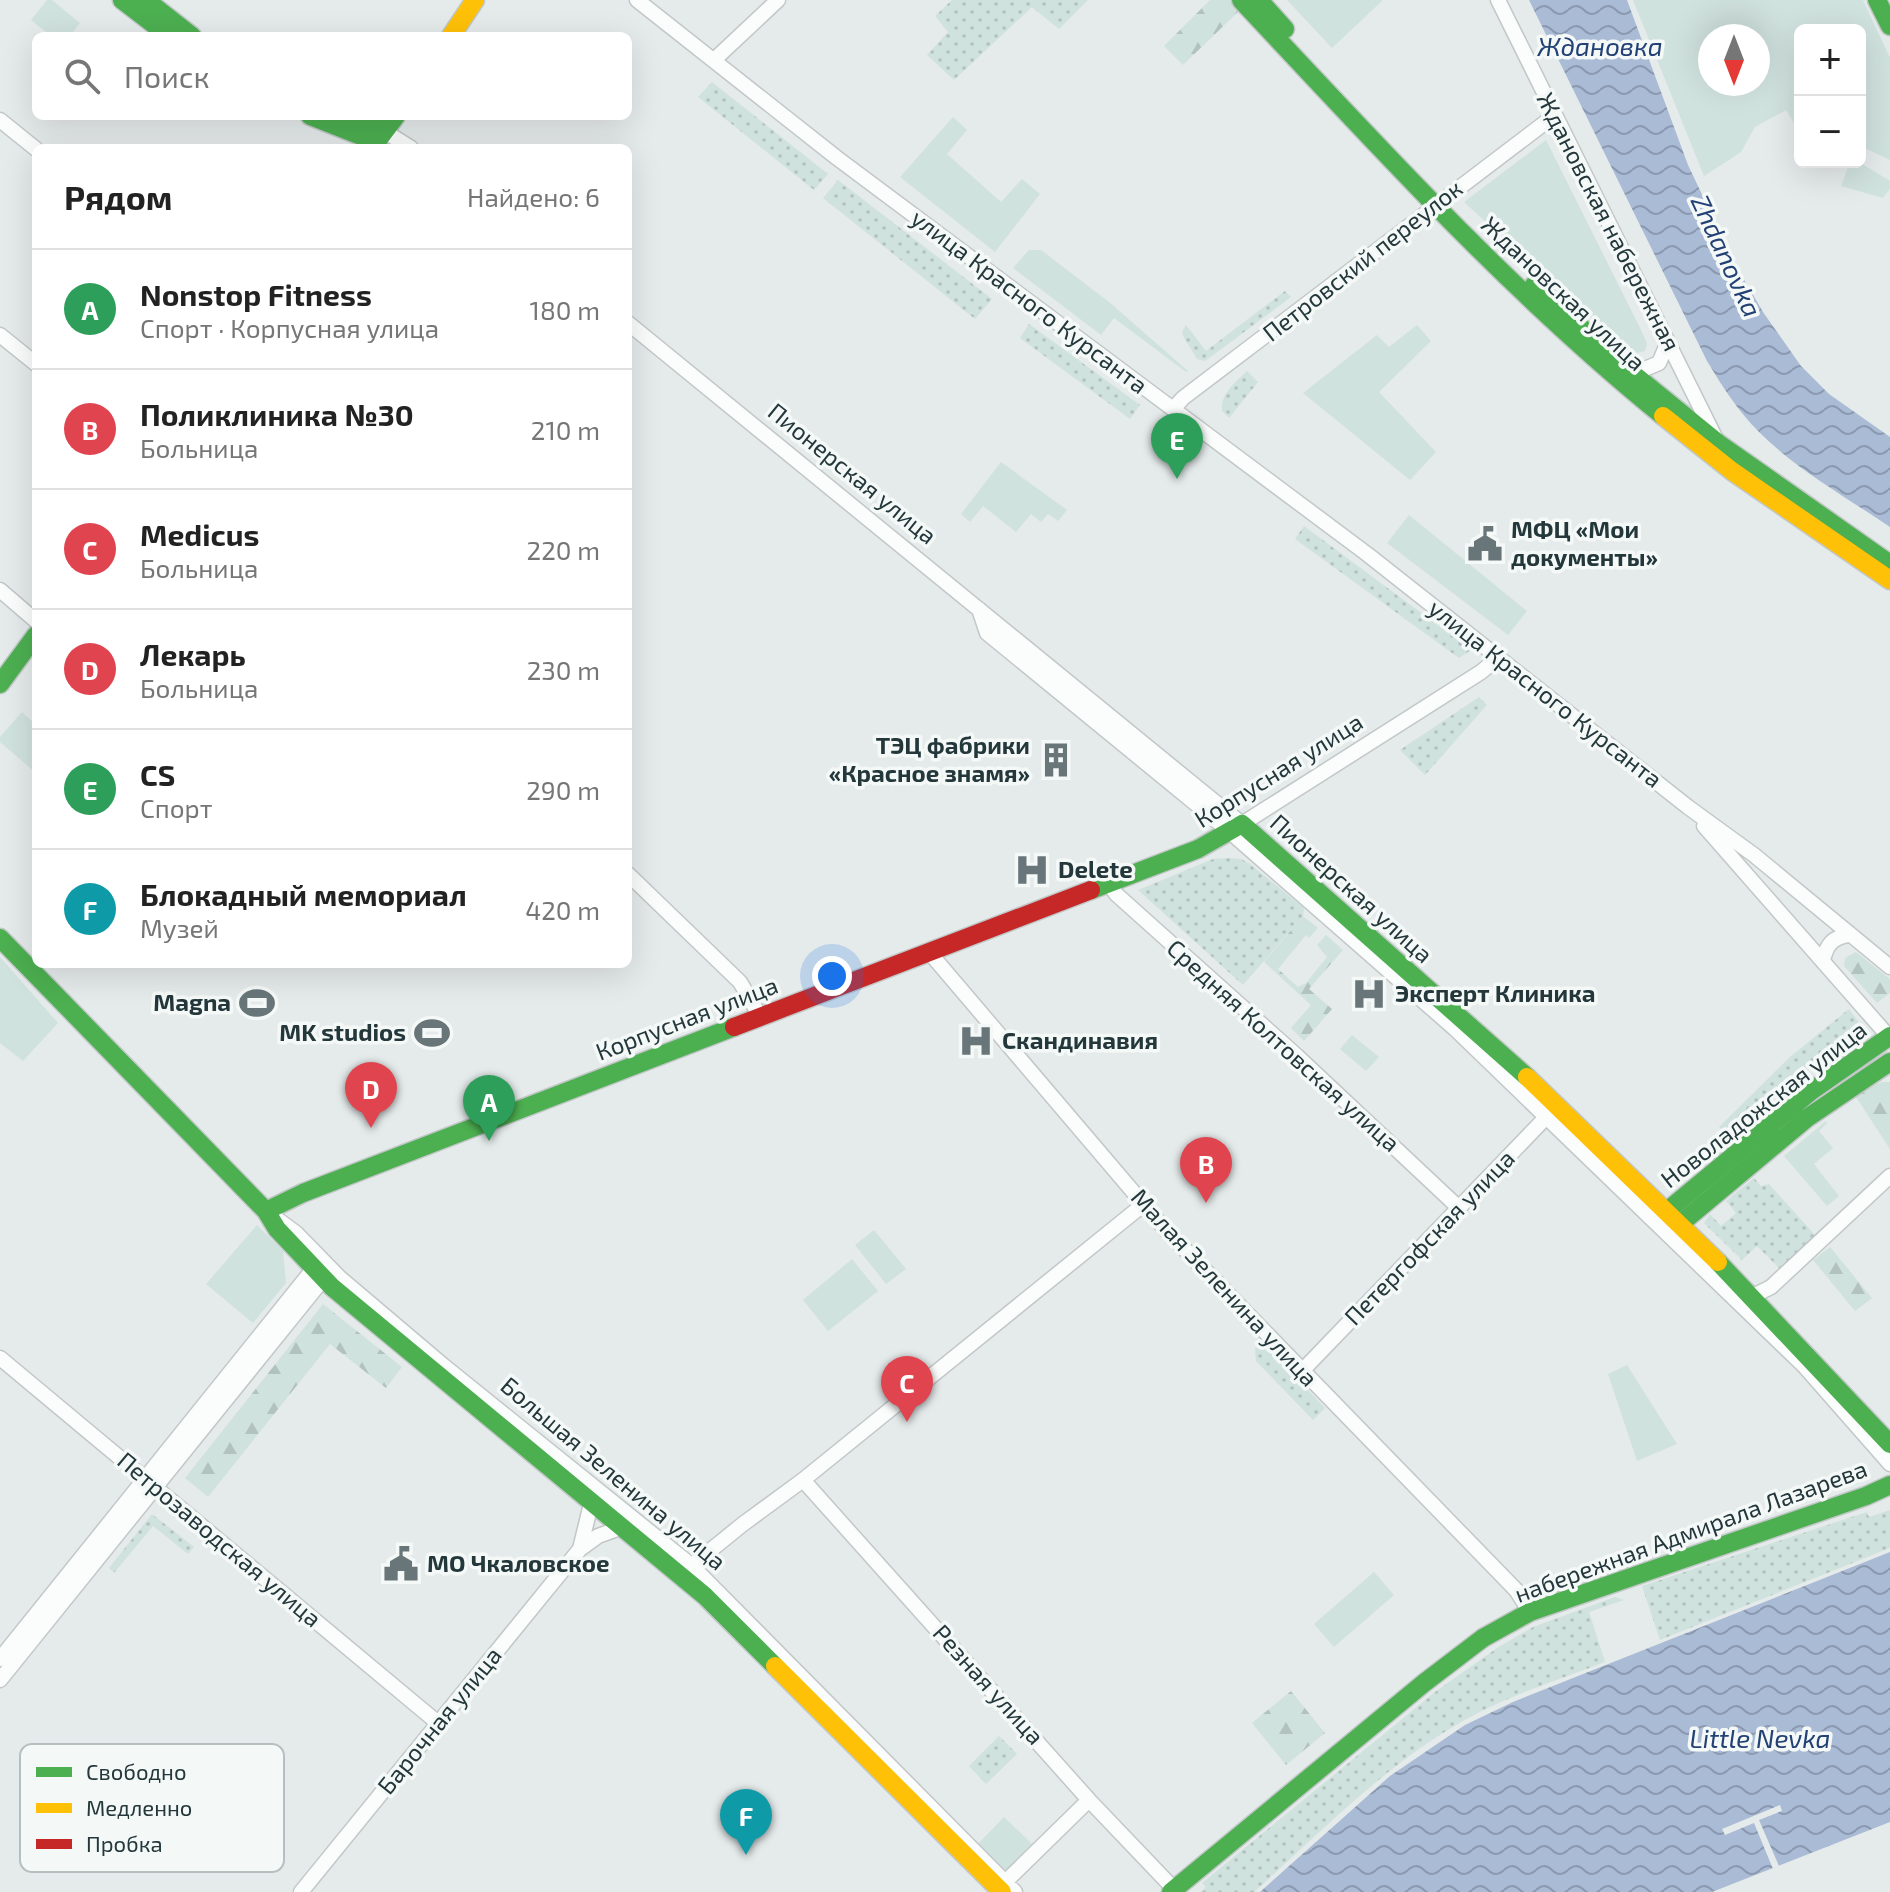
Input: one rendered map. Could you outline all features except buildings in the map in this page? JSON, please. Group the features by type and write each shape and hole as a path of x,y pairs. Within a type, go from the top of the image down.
{"main road":[{"path":"122,0 164,32"},
{"path":"146,0 187,32"},
{"path":"454,32 475,0"},
{"name":"Ждановская улица","path":"1241,0 1437,203 1623,383 1687,437 1890,580"},
{"name":"Ждановская улица","path":"1259,0 1437,203 1627,369 1718,443 1890,564"},
{"path":"1877,0 1890,26"},
{"path":"321,120 380,142"},
{"path":"353,120 380,142"},
{"path":"380,142 394,120"},
{"path":"0,684 32,640"},
{"name":"Корпусная улица","path":"266,1211 303,1193 1198,849 1236,827"},
{"name":"Пионерская улица","path":"1236,827 1553,1111 1751,1297 1890,1444"},
{"name":"Большая Зеленина улица","path":"0,938 266,1211 277,1229 319,1273 623,1527 686,1570 737,1626 1005,1889"},
{"name":"Новоладожская улица","path":"1670,1222 1810,1092 1890,1037"},
{"name":"Новоладожская улица","path":"1670,1222 1821,1107 1890,1062"},
{"name":"набережная Адмирала Лазарева","path":"1172,1891 1483,1638 1530,1612 1890,1485"},
{"path":"1866,1496 1890,1496"}],"street":[{"name":"улица Красного Курсанта","path":"637,0 848,166 1367,554 1688,807 1754,855 1890,967"},
{"path":"714,60 778,0"},
{"name":"Ждановская набережная","path":"1498,0 1718,443"},
{"name":"Петровский переулок","path":"1173,409 1183,398 1555,115"},
{"path":"0,120 32,146"},
{"name":"Пионерская улица","path":"632,326 979,609 1236,827"},
{"path":"0,335 32,361"},
{"path":"633,337 659,348"},
{"path":"1627,369 1640,371 1659,363 1668,342"},
{"path":"0,590 32,618"},
{"name":"Пионерская улица","path":"979,609 987,633 1236,827"},
{"name":"Корпусная улица","path":"1236,827 1468,681 1499,657"},
{"name":"улица Красного Курсанта","path":"1688,807 1890,1037"},
{"path":"632,878 740,982 760,1016"},
{"name":"Средняя Колтовская улица","path":"1109,884 1116,894 1297,1056 1459,1208"},
{"path":"1823,960 1826,947 1832,941 1849,935"},
{"name":"Малая Зеленина улица","path":"929,952 1144,1204 1516,1590 1530,1612"},
{"name":"Петергофская улица","path":"1302,1371 1553,1111"},
{"path":"1751,1297 1771,1287 1890,1176"},
{"path":"686,1570 803,1480 1144,1204"},
{"name":"Большая Зеленина улица","path":"266,1211 296,1233 339,1277 686,1570"},
{"name":"Пионерская улица","path":"1670,1222 1890,1464"},
{"path":"0,1680 150,1483 319,1273"},
{"name":"Петрозаводская улица","path":"0,1358 438,1723"},
{"name":"Резная улица","path":"803,1480 1172,1891"},
{"path":"0,1659 150,1483"},
{"name":"Барочная улица","path":"580,1549 592,1500"},
{"name":"Барочная улица","path":"301,1892 580,1549 598,1536 623,1527"},
{"path":"1005,1889 1089,1800"}],"green space":[{"path":"47,0 52,0 80,23 73,32 46,32 31,20"},
{"path":"952,0 1088,0 1059,29 1032,7 954,80 927,55 948,32 935,16"},
{"path":"1210,0 1230,0 1240,10 1183,65 1164,46"},
{"path":"1287,0 1383,0 1332,48"},
{"path":"1633,0 1863,0 1890,58 1890,160 1866,149 1866,24 1794,24 1794,123 1786,110 1755,127 1741,152 1704,176"},
{"path":"712,82 828,174 814,190 698,97"},
{"path":"953,117 967,130 947,154 1001,202 1022,179 1040,194 995,252 900,177"},
{"path":"1546,140 1643,334 1647,344 1645,351 1631,354 1464,202"},
{"path":"1866,166 1890,181 1890,189 1883,198 1841,186 1848,168"},
{"path":"838,180 992,299 975,319 823,198"},
{"path":"1029,250 1041,250 1109,302 1188,371 1114,318 1101,335 1013,268"},
{"path":"1285,291 1291,297 1205,361 1197,359 1183,336 1186,325 1206,351"},
{"path":"1029,324 1140,405 1130,419 1020,338"},
{"path":"1417,325 1431,341 1379,392 1436,452 1410,480 1303,393 1377,335 1389,347"},
{"path":"1247,371 1258,382 1229,418 1222,411 1223,399"},
{"path":"1001,462 1067,510 1058,521 1048,514 1041,522 1031,514 1016,532 983,506 970,522 961,514"},
{"path":"1409,515 1527,611 1508,635 1387,543"},
{"path":"1304,526 1471,650 1459,658 1295,539"},
{"path":"1479,697 1487,705 1425,775 1400,750"},
{"path":"22,712 32,721 32,770 0,742 0,737"},
{"path":"1213,859 1241,859 1250,864 1304,908 1303,916 1243,985 1138,890"},
{"path":"1303,916 1318,928 1309,938 1306,935 1278,969 1298,987 1306,983 1327,957 1317,945 1326,935 1343,950 1309,989 1332,1009 1304,1041 1291,1028 1311,1005 1264,962"},
{"path":"1856,952 1890,979 1890,993 1877,1003 1844,966 1845,958"},
{"path":"0,957 58,1023 23,1061 0,1043"},
{"path":"1849,1009 1859,1023 1854,1033 1728,1135 1719,1127 1790,1057"},
{"path":"1352,1035 1379,1057 1366,1071 1340,1049"},
{"path":"1882,1082 1890,1082 1890,1149 1854,1094"},
{"path":"1826,1121 1819,1131 1833,1148 1814,1164 1839,1196 1827,1206 1784,1156"},
{"path":"1754,1178 1761,1186 1769,1184 1815,1235 1780,1269 1757,1246 1742,1260 1704,1223 1710,1214 1721,1226 1736,1213 1726,1201"},
{"path":"257,1225 283,1251 286,1283 253,1323 206,1284"},
{"path":"874,1230 906,1269 886,1284 855,1245"},
{"path":"1830,1247 1872,1298 1855,1311 1813,1260"},
{"path":"852,1259 878,1291 828,1331 803,1300"},
{"path":"323,1304 402,1367 386,1388 330,1344 208,1497 185,1478"},
{"path":"1261,1341 1325,1408 1313,1420 1256,1361 1255,1348"},
{"path":"1627,1365 1677,1444 1637,1461 1608,1374"},
{"path":"1890,1510 1890,1548 1660,1640 1642,1586 1867,1512 1869,1517"},
{"path":"152,1514 194,1547 188,1554 153,1526 114,1573 109,1568"},
{"path":"1374,1572 1394,1595 1334,1647 1314,1624"},
{"path":"1615,1597 1624,1600 1589,1612 1605,1662 1497,1704 1434,1739 1354,1801 1254,1892 1201,1892 1206,1887 1202,1883 1435,1692 1533,1627"},
{"path":"1291,1691 1325,1733 1286,1765 1252,1723"},
{"path":"999,1736 1017,1754 986,1784 969,1766"},
{"path":"1004,1817 1032,1844 1006,1871 978,1844"}],"water":[{"name":"Ждановка","path":"1529,0 1627,0 1688,165 1736,266 1763,312 1801,366 1829,394 1890,437 1890,527 1773,445 1737,407 1707,361"},
{"name":"Little Nevka","path":"1890,1552 1890,1822 1712,1892 1260,1892 1390,1776 1465,1725 1513,1702"}],"pier":[{"path":"1780,1805 1782,1811 1759,1820 1779,1866 1773,1869 1754,1823 1725,1835 1722,1829"}],"traffic: fast":[{"path":"122,0 164,32"},
{"path":"146,0 187,32"},
{"path":"1241,0 1393,162 1497,267 1551,319 1663,416"},
{"path":"1259,0 1285,29"},
{"path":"1877,0 1890,26"},
{"path":"320,120 376,142"},
{"path":"358,120 384,131"},
{"path":"375,144 393,120"},
{"path":"1534,285 1627,369 1718,443 1890,564"},
{"path":"0,684 32,640"},
{"path":"1091,890 1198,849 1242,824 1527,1077"},
{"path":"0,938 266,1211 277,1229 332,1287 705,1596 775,1666"},
{"path":"266,1211 303,1193 734,1027"},
{"path":"1667,1211 1810,1092 1890,1036"},
{"path":"1680,1224 1807,1118 1890,1062"},
{"path":"1718,1262 1890,1444"},
{"path":"1171,1892 1483,1638 1530,1612 1890,1485"}],"traffic: slow":[{"path":"454,32 475,0"},
{"path":"1663,416 1732,471 1890,580"},
{"path":"1527,1077 1718,1262"},
{"path":"775,1666 1002,1892"}],"traffic: jam":[{"path":"734,1027 1091,890"}],"place":[{"name":"CS","path":"1177,479"},
{"name":"МФЦ «Мои документы»","path":"1485,544"},
{"name":"ТЭЦ фабрики «Красное знамя»","path":"1056,760"},
{"name":"Delete","path":"1032,870"},
{"name":"Эксперт Клиника","path":"1369,994"},
{"name":"Magna","path":"257,1003"},
{"name":"MK studios","path":"432,1033"},
{"name":"Скандинавия","path":"976,1041"},
{"name":"Лекарь","path":"371,1128"},
{"name":"Nonstop Fitness","path":"489,1141"},
{"name":"Поликлиника №30","path":"1206,1203"},
{"name":"Medicus","path":"907,1422"},
{"name":"МО Чкаловское","path":"401,1564"},
{"name":"Блокадный мемориал","path":"746,1855"}],"water label":[{"name":"Zhdanovka","path":"1726,256"}]}
